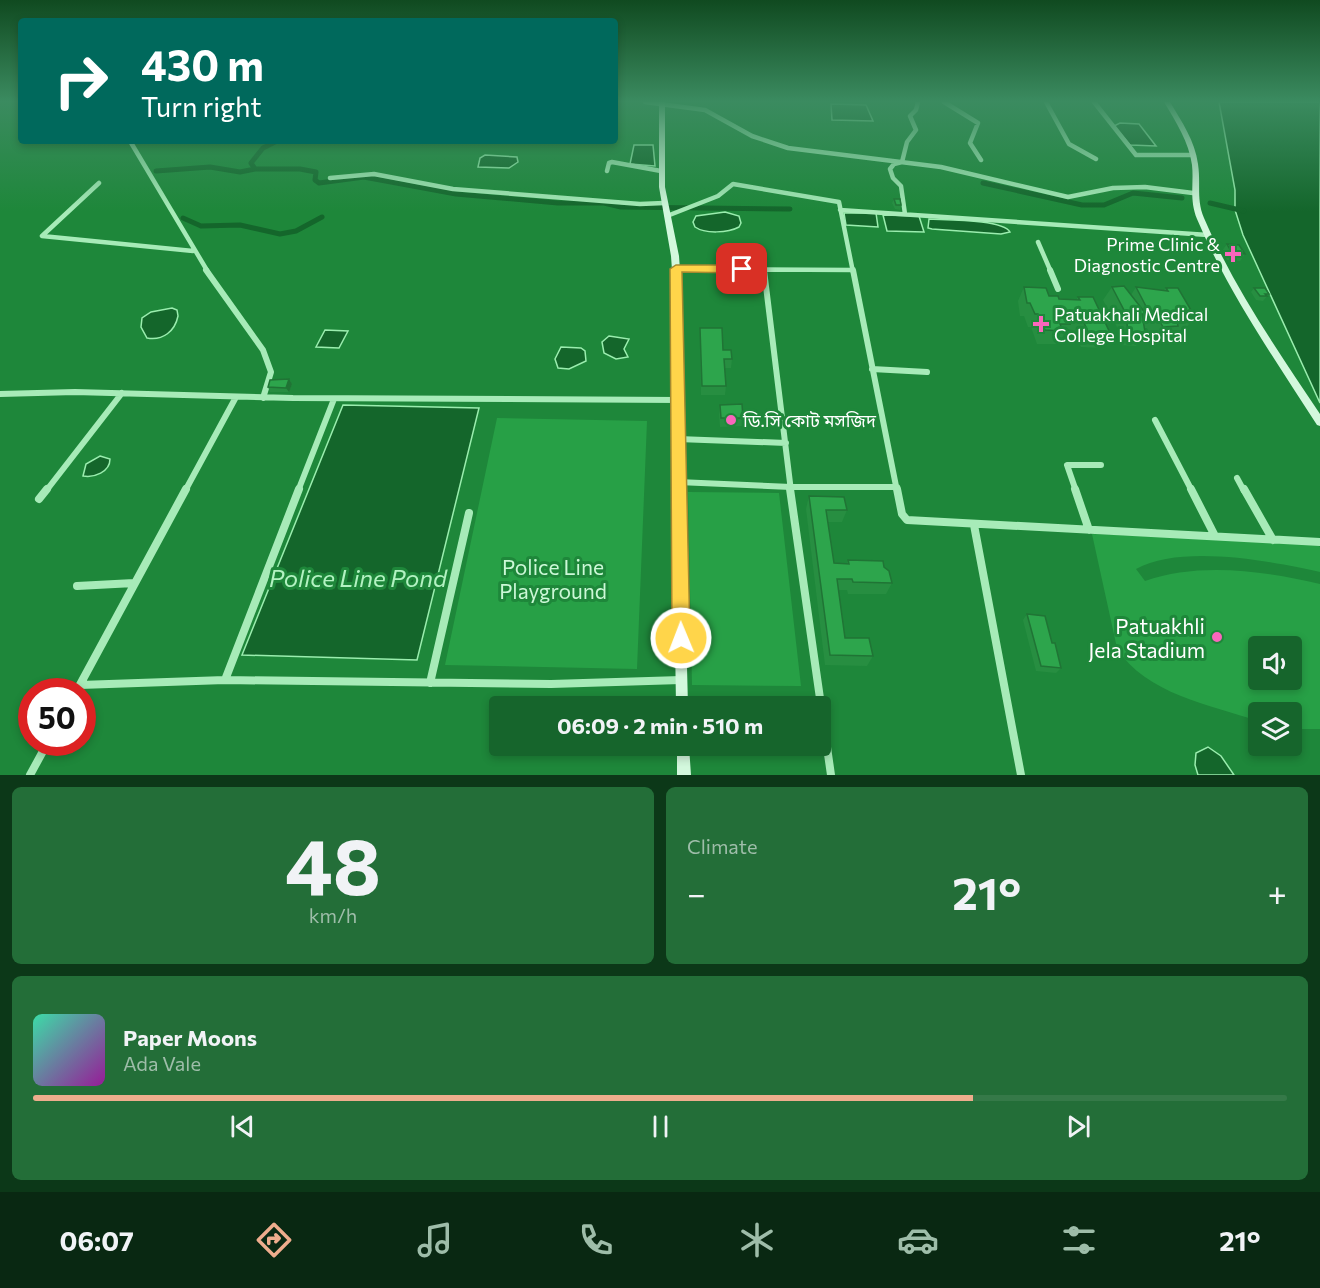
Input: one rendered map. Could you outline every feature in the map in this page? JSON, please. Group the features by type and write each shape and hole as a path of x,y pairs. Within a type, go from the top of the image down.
{"main road":[{"path":"661,138 661,171 665,210 676,269 682,696"},
{"path":"1188,138 1196,180 1193,193 1208,235 1242,299 1320,422"},
{"path":"683,756 684,775"}],"street":[{"path":"758,138 788,148 941,166 1068,197 1113,188 1134,187 1173,189 1193,193"},
{"path":"902,162 910,138"},
{"path":"972,138 970,143 981,160"},
{"path":"1066,138 1069,144 1096,159"},
{"path":"1123,138 1136,155 1193,155"},
{"path":"132,144 193,251 263,350 271,372 263,398"},
{"path":"608,171 609,163 612,162 661,171"},
{"path":"902,162 894,164 890,169 893,178 901,186 905,214"},
{"path":"330,178 374,174 476,191 640,204 665,210 680,210 693,206 718,196 733,184 839,202 902,514 908,521 1320,542"},
{"path":"99,183 42,236 193,251"},
{"path":"840,210 1208,235"},
{"path":"1038,242 1058,289"},
{"path":"676,269 853,270"},
{"path":"764,269 799,561 831,775"},
{"path":"872,369 927,372"},
{"path":"0,394 122,393 334,399 679,400"},
{"path":"39,499 122,393"},
{"path":"83,678 236,397"},
{"path":"225,680 334,399"},
{"path":"1155,420 1215,536"},
{"path":"678,439 786,443"},
{"path":"1089,530 1067,465 1101,465"},
{"path":"1238,478 1273,540"},
{"path":"678,482 791,487 897,487"},
{"path":"430,683 469,513"},
{"path":"974,525 1021,775"},
{"path":"77,586 134,583"},
{"path":"96,687 225,680 551,684 682,680"},
{"path":"30,775 40,756"}],"green space":[{"name":"Police Line Playground","path":"497,418 647,421 637,669 445,665"},
{"path":"688,492 779,493 801,686 692,685"},
{"name":"Patuakhli Jela Stadium","path":"1092,534 1315,543 1320,547 1320,572 1277,563 1201,556 1177,557 1136,569 1145,581 1187,572 1232,570 1277,575 1320,584 1320,729 1302,729 1302,702 1248,702 1248,718 1180,696 1144,677 1129,664 1117,648"}],"water":[{"path":"1124,138 1150,138 1156,146 1130,145"},
{"path":"1226,138 1320,138 1320,403 1243,235 1235,210 1235,190"},
{"path":"634,145 653,145 655,166 630,164"},
{"path":"485,155 517,157 518,162 509,168 478,167 480,158"},
{"path":"725,212 739,216 741,223 739,227 717,232 695,227 693,222 696,216"},
{"path":"844,213 876,213 878,227 846,225"},
{"path":"883,215 919,216 924,232 887,231"},
{"path":"929,219 986,222 1010,232 1001,234 932,229 928,228"},
{"path":"172,308 177,310 178,316 171,330 158,338 147,338 141,327 142,318 151,312"},
{"path":"325,330 348,331 339,348 316,347"},
{"path":"609,336 629,339 624,349 628,357 616,359 604,353 602,342"},
{"path":"561,347 581,348 585,351 586,361 569,369 558,368 555,359"},
{"name":"Police Line Pond","path":"343,405 479,408 417,660 242,655"},
{"path":"100,456 110,459 104,471 92,476 83,476 86,464"},
{"path":"1208,747 1221,756 1234,775 1198,775 1195,765 1196,753"}],"building":[{"path":"894,199 900,199 901,205 896,205"},
{"path":"1227,244 1239,245 1245,254 1232,253"},
{"path":"1124,286 1146,314 1142,314 1145,332 1128,332 1126,314 1112,287"},
{"path":"1024,287 1046,288 1049,296 1058,296 1059,299 1080,300 1078,297 1093,297 1111,335 1089,334 1081,316 1066,315 1070,324 1060,324 1063,331 1045,330 1038,314 1035,314 1030,303 1027,303"},
{"path":"1136,287 1168,291 1166,288 1178,288 1195,317 1176,316 1178,326 1163,327 1156,314 1150,314"},
{"path":"1254,288 1265,288 1269,294 1260,296"},
{"path":"700,328 722,328 723,350 731,350 732,359 724,359 726,386 702,386"},
{"path":"289,379 286,388 268,387 270,380"},
{"path":"742,404 743,418 721,418 720,405"},
{"path":"809,496 844,497 847,510 826,510 834,563 849,564 848,560 883,561 884,567 889,571 892,583 853,582 852,579 837,579 845,638 869,638 873,656 830,655"},
{"path":"1027,614 1045,616 1061,668 1041,666"}],"waterway":[{"path":"255,169 251,163 263,148 271,144"},
{"path":"156,171 210,167 240,172 255,169"},
{"path":"255,169 300,169 316,172 315,180 319,183 364,177 456,194 558,203 604,203 621,207 790,209"},
{"path":"983,183 1082,205 1104,205 1133,193 1182,198"},
{"path":"1210,203 1244,211"},
{"path":"183,218 201,226 240,225 280,234 296,231 322,217"}],"place":[{"name":"Prime Clinic & Diagnostic Centre","path":"1233,254"},
{"name":"Patuakhali Medical College Hospital","path":"1041,324"},
{"name":"ডি.সি কোট মসজিদ","path":"731,420"},
{"name":"Patuakhli Jela Stadium","path":"1217,637"}],"route":[{"path":"681,638 676,269 742,269"}]}
